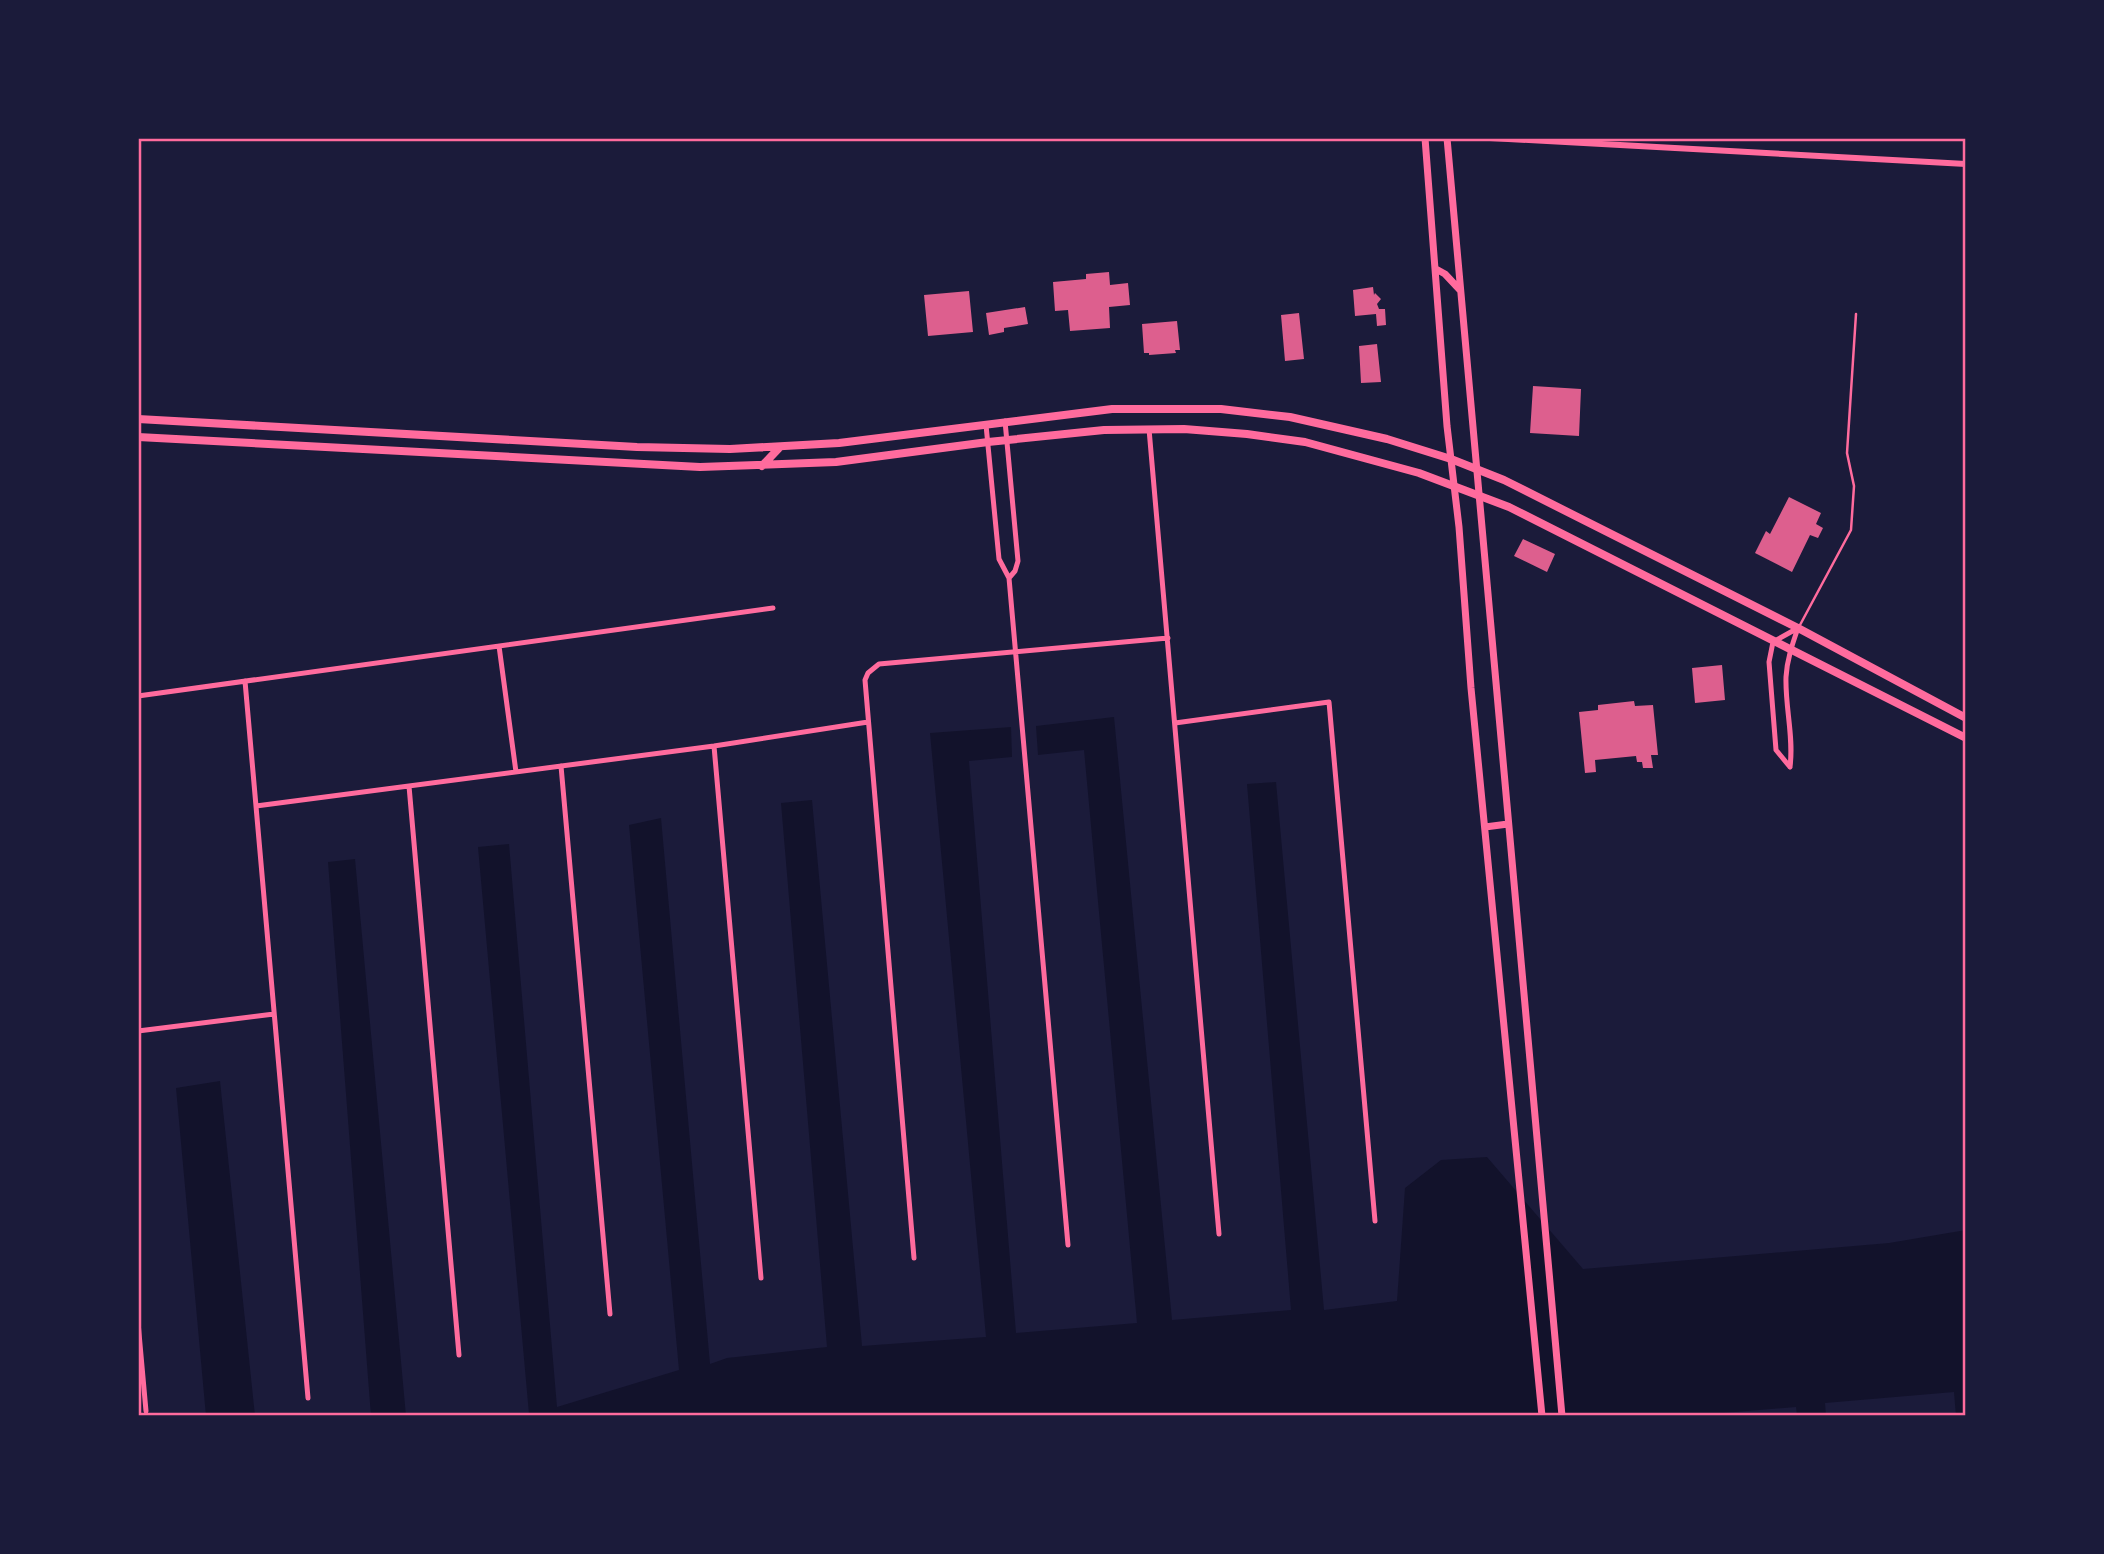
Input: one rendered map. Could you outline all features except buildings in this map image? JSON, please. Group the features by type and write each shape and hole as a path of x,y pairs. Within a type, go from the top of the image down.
{"main road":[{"path":"1425,138 1451,459 1542,1416"},
{"path":"1447,138 1562,1416"},
{"path":"1436,269 1445,274 1460,291"},
{"path":"138,419 669,448 780,447 874,440 1111,409 1221,409 1331,425 1451,459 1535,494 1798,628 1966,718"},
{"path":"138,437 667,466 762,466 836,462 1006,440 1149,429 1227,432 1312,444 1383,462 1509,507 1966,738"},
{"path":"762,466 780,447"},
{"path":"1485,827 1508,824"}],"street":[{"path":"1490,138 1966,164"},
{"path":"1005,421 1018,561 1009,578"},
{"path":"986,424 999,559 1009,578 1068,1245"},
{"path":"1149,429 1219,1234"},
{"path":"138,696 773,608"},
{"path":"1798,628 1790,650 1786,679 1792,750 1790,767 1776,750 1769,663 1773,642 1798,628"},
{"path":"914,1258 865,680 868,673 879,664 1168,638"},
{"path":"499,646 516,772"},
{"path":"245,681 308,1398"},
{"path":"1175,723 1329,702 1375,1221"},
{"path":"256,806 714,746 868,722"},
{"path":"714,746 761,1278"},
{"path":"561,766 610,1314"},
{"path":"409,786 459,1354"},
{"path":"138,1031 275,1014"},
{"path":"138,1322 146,1411"}],"lane":[{"path":"1798,628 1852,530 1854,486 1847,453 1856,314"}],"shaded area":[{"path":"1114,717 1172,1320 1291,1310 1247,784 1276,782 1324,1310 1397,1301 1405,1188 1441,1160 1487,1157 1583,1269 1889,1243 1966,1230 1966,1416 1956,1416 1954,1392 1825,1403 1826,1416 1797,1416 1796,1407 1687,1416 524,1416 529,1414 478,847 509,844 557,1407 679,1370 629,825 661,818 710,1364 727,1358 827,1347 781,803 812,800 862,1346 986,1337 930,733 1011,727 1012,757 969,761 1016,1333 1137,1323 1084,750 1038,755 1036,726"},
{"path":"355,859 406,1416 371,1416 328,862"},
{"path":"220,1081 255,1416 206,1416 176,1088"}]}
